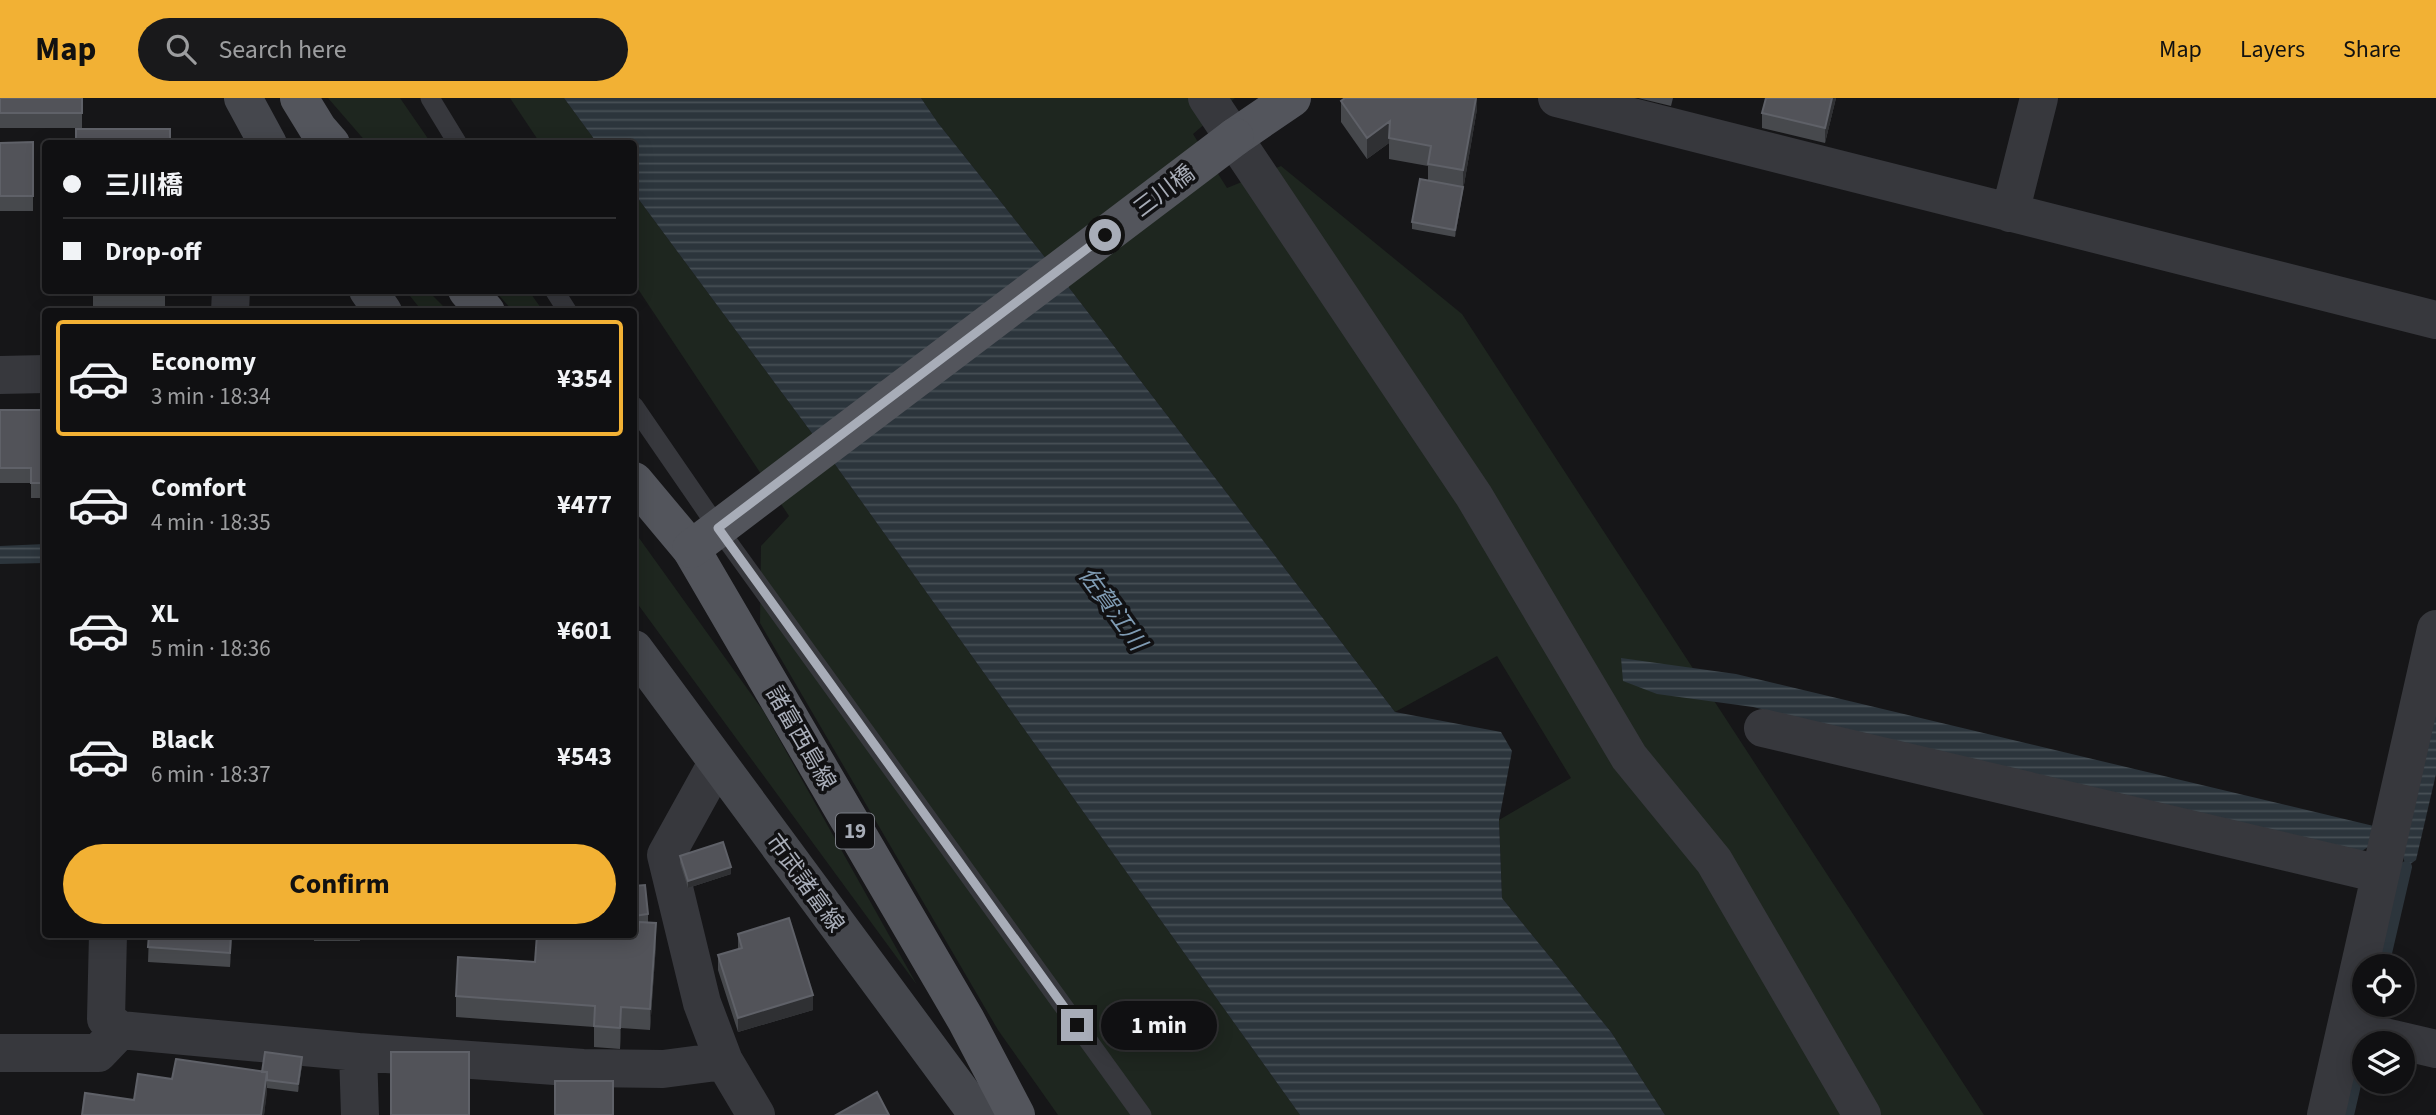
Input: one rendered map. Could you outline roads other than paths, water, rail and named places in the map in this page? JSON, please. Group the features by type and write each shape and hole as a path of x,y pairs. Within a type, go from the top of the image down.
{"main road":[{"path":"243,98 266,140"},
{"path":"299,98 318,130 327,140"},
{"path":"1235,137 1292,98"},
{"name":"三川橋","path":"704,539 1235,137"},
{"path":"470,294 483,308"},
{"name":"諸富西島線","path":"637,483 704,539 1016,1115"},
{"name":"市武諸富線","path":"637,653 978,1115"}],"street":[{"path":"1207,98 1474,496 1629,757 1714,861 1862,1115"},
{"path":"1557,98 2436,320"},
{"path":"2010,213 2039,98"},
{"path":"0,374 42,374"},
{"path":"2326,1115 2436,629"},
{"path":"1763,728 2386,850"},
{"path":"717,763 666,855 702,1003 724,1061 756,1115"},
{"path":"108,938 106,1019 120,1030 358,1052 583,1068 663,1069 724,1061"},
{"path":"2346,1028 2436,1049"},
{"path":"0,1053 98,1053 120,1030"},
{"path":"358,1052 360,1115"}],"lane":[{"path":"430,98 456,140"},
{"path":"637,412 704,539 1142,1115"}],"water":[{"name":"佐賀江川","path":"564,98 921,98 1395,712 1501,732 1512,751 1499,820 1502,898 1611,1032 1665,1115 1300,1115 834,463 637,197 637,140 595,140"},
{"path":"42,544 42,563 0,564 0,546"},
{"path":"1621,658 1736,674 2403,833 2436,695 2436,774 2416,860 2406,867 2402,853 2371,845 2362,851 1753,707 1657,694 1623,681"}],"waterway":[{"path":"2386,954 2406,867"},
{"path":"2348,1115 2353,1094"}]}
